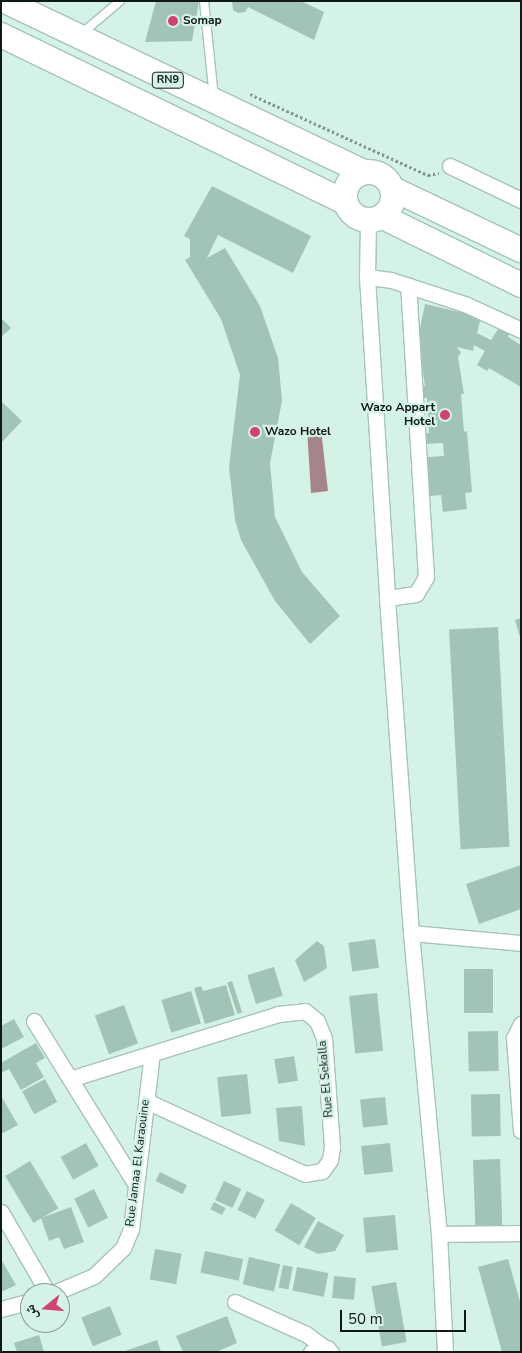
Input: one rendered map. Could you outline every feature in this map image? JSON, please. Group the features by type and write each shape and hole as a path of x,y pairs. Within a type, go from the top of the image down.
{"main road":[{"name":"RN9","path":"6,1 363,172 378,173 393,189 521,250"},
{"name":"RN9","path":"1,35 346,202 354,215 375,219 521,285"},
{"path":"346,202 350,180 363,172"},
{"path":"375,219 392,205 393,189"}],"street":[{"path":"450,166 521,200"},
{"path":"375,219 367,277 387,598 411,933 439,1234 446,1352"},
{"path":"367,277 408,286 467,305 521,330"},
{"path":"387,598 416,594 426,577 408,286"},
{"path":"411,933 521,943"},
{"name":"Rue El Sekalla","path":"73,1078 278,1014 305,1011 317,1021 324,1038 332,1147 330,1160 322,1171 305,1174 146,1101"},
{"path":"34,1021 73,1078 136,1185"},
{"path":"521,1024 514,1038 521,1131"},
{"name":"Rue Jamaa El Karaouine","path":"70,1286 94,1276 123,1248 131,1229 152,1054"},
{"path":"1,1212 42,1283"},
{"path":"439,1234 521,1233"},
{"path":"235,1302 329,1350"},
{"path":"1,1310 20,1304"},
{"path":"310,1352 329,1350"}],"lane":[{"path":"78,37 120,1"},
{"path":"204,1 214,102"}],"path":[{"path":"246,92 428,175 438,174 450,166"}],"shaded area":[{"path":"307,429 321,430 328,491 311,493"}],"building":[{"name":"Somap","path":"156,1 199,1 192,41 145,42"},
{"path":"232,1 301,1 324,12 314,40 248,7 245,12 238,13 233,10"},
{"name":"Wazo Hotel","path":"212,186 311,236 293,273 218,235 207,258 225,248 260,306 278,358 282,401 270,463 275,517 302,572 340,616 310,644 275,601 241,540 235,520 229,467 240,375 221,319 185,260 190,257 190,239 184,236"},
{"name":"Wazo Appart Hotel","path":"425,304 481,317 477,333 491,340 500,326 510,332 508,337 521,345 521,387 489,368 487,371 477,365 485,351 474,345 473,351 457,347 461,353 458,357 464,394 461,394 464,432 467,431 472,492 465,493 467,509 443,512 441,495 430,496 427,457 444,456 443,443 426,444 425,434 429,433 427,398 422,398 421,386 425,386 418,338"},
{"path":"1,318 11,328 1,337"},
{"path":"1,401 22,421 1,443"},
{"path":"521,618 521,637 520,637 515,620"},
{"path":"498,627 510,847 461,849 449,630"},
{"path":"521,865 521,909 479,924 466,884"},
{"path":"375,939 379,968 352,971 348,943"},
{"path":"317,941 324,946 327,968 304,982 295,960"},
{"path":"274,967 283,996 256,1004 247,975"},
{"path":"464,969 493,969 493,1013 464,1013"},
{"path":"232,981 242,1012 237,1014 227,983"},
{"path":"226,985 235,1015 205,1024 194,988 201,986 203,991"},
{"path":"191,991 201,1024 171,1033 161,1000"},
{"path":"377,993 383,1051 355,1054 349,996"},
{"path":"124,1005 138,1044 109,1054 95,1016"},
{"path":"14,1019 24,1037 1,1049 1,1026"},
{"path":"498,1031 499,1071 469,1072 468,1032"},
{"path":"36,1043 45,1058 36,1063 44,1077 21,1090 9,1069 1,1073 1,1063"},
{"path":"294,1056 298,1081 278,1084 274,1059"},
{"path":"247,1074 251,1114 221,1117 217,1077"},
{"path":"45,1079 57,1102 34,1114 22,1091"},
{"path":"500,1094 501,1136 472,1136 471,1095"},
{"path":"1,1096 18,1125 1,1134"},
{"path":"385,1097 388,1125 363,1127 360,1100"},
{"path":"302,1106 305,1146 279,1141 276,1108"},
{"path":"86,1143 99,1166 73,1180 61,1157"},
{"path":"390,1143 393,1172 364,1175 361,1146"},
{"path":"500,1159 502,1230 475,1231 473,1160"},
{"path":"30,1161 58,1208 33,1223 5,1176"},
{"path":"160,1172 187,1185 183,1194 156,1181"},
{"path":"224,1181 241,1189 232,1208 215,1200"},
{"path":"94,1189 108,1218 88,1227 74,1199"},
{"path":"247,1191 265,1200 255,1219 237,1210"},
{"path":"214,1202 226,1208 222,1215 210,1209"},
{"path":"291,1203 316,1218 299,1245 275,1230"},
{"path":"71,1207 84,1242 64,1249 59,1237 49,1241 41,1218"},
{"path":"395,1215 398,1250 366,1253 363,1218"},
{"path":"318,1221 344,1235 335,1251 318,1254 304,1247"},
{"path":"155,1249 182,1254 176,1284 150,1280"},
{"path":"205,1251 243,1259 239,1281 200,1273"},
{"path":"249,1257 280,1264 274,1291 243,1284"},
{"path":"1,1259 16,1285 1,1292"},
{"path":"508,1259 521,1305 521,1352 502,1352 478,1267"},
{"path":"283,1265 293,1267 288,1289 279,1288"},
{"path":"297,1267 328,1273 324,1297 292,1291"},
{"path":"334,1276 356,1278 354,1300 332,1298"},
{"path":"396,1282 407,1342 382,1346 371,1286"},
{"path":"110,1306 122,1335 93,1346 81,1318"},
{"path":"227,1316 237,1343 216,1352 183,1352 176,1336"},
{"path":"39,1335 44,1352 17,1352 14,1343"},
{"path":"157,1340 161,1352 125,1352 125,1351"}],"place":[{"name":"Somap","path":"173,21"},
{"name":"Wazo Appart Hotel","path":"445,415"},
{"name":"Wazo Hotel","path":"255,432"}]}
